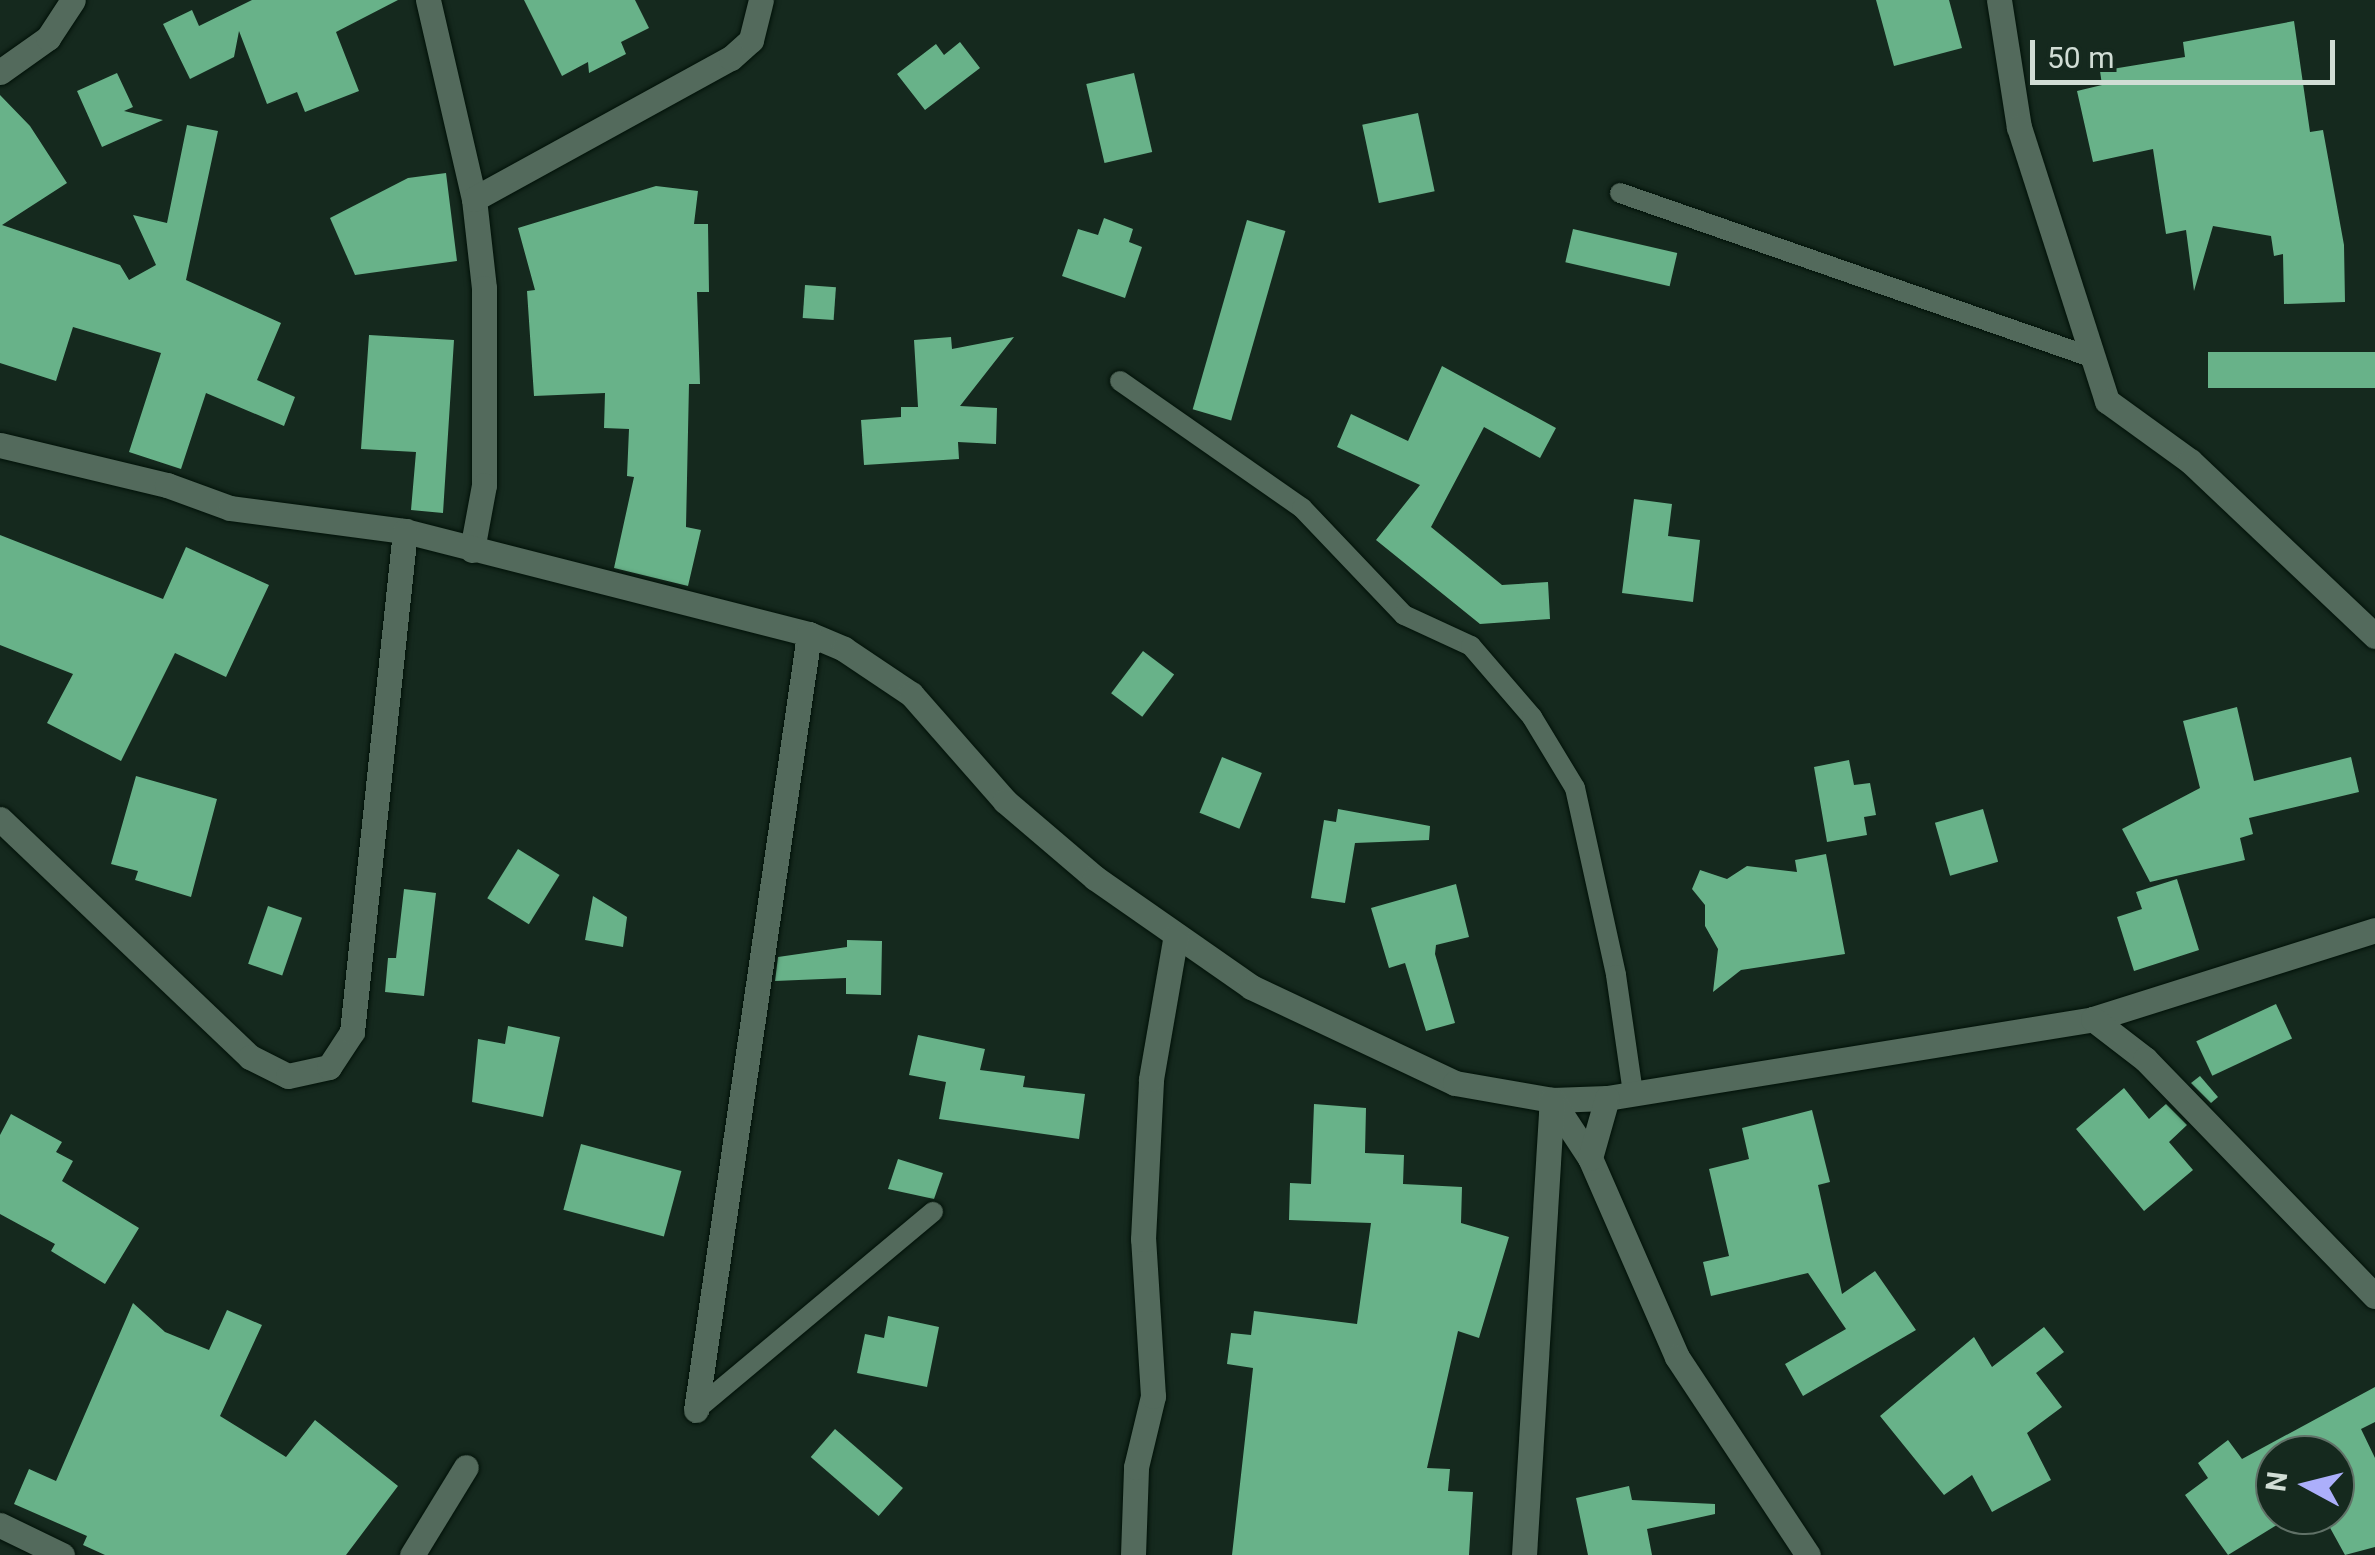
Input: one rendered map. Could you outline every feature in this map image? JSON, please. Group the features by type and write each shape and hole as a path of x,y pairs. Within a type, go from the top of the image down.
{"street":[{"path":"0,72 48,38 73,0"},
{"path":"428,0 474,199 485,381 484,485 472,550"},
{"path":"474,199 731,58 751,40 761,0"},
{"path":"2000,0 2019,127 2107,400 2190,461 2375,636"},
{"path":"0,444 168,484 230,508 405,532 810,634 911,694 1005,801 1095,878 1176,936 1251,988 1455,1083 1552,1100 1620,1096 2093,1019 2375,930"},
{"path":"0,819 250,1058 288,1076 329,1067 352,1032 405,532"},
{"path":"696,1410 810,634"},
{"path":"1133,1555 1136,1467 1152,1396 1143,1238 1150,1079 1176,936"},
{"path":"2093,1019 2145,1059 2372,1288"},
{"path":"1590,1158 1620,1096"},
{"path":"1552,1100 1590,1158 1676,1357 1808,1555"},
{"path":"1524,1555 1552,1100"},
{"path":"412,1555 466,1467"},
{"path":"0,1526 62,1555"}],"lane":[{"path":"1620,193 2092,356"},
{"path":"1120,381 1302,508 1404,615 1471,646 1532,717 1575,788 1616,975 1620,1096"},
{"path":"696,1410 933,1212"}],"building":[{"path":"252,0 398,0 336,32 359,91 305,112 297,92 267,104 239,31 234,57 190,79 163,24 192,10 199,26"},
{"path":"524,0 635,0 649,28 621,42 626,54 589,73 588,62 562,76"},
{"path":"1876,0 1949,0 1962,48 1894,66"},
{"path":"2294,21 2310,132 2323,130 2344,245 2345,302 2284,304 2283,254 2274,256 2271,236 2213,226 2194,291 2186,230 2166,234 2153,149 2093,162 2077,91 2102,85 2100,71 2185,57 2183,42"},
{"path":"960,42 980,68 925,110 897,74 936,44 944,55"},
{"path":"117,73 133,107 124,111 163,120 102,147 77,91"},
{"path":"1134,73 1152,152 1104,163 1086,84"},
{"path":"0,95 30,126 67,183 2,225 120,265 129,280 156,265 133,215 167,223 187,125 218,131 186,280 281,323 257,380 295,397 284,426 206,393 181,469 129,452 161,353 73,327 56,381 0,363"},
{"path":"1418,113 1435,191 1379,203 1362,125"},
{"path":"446,173 457,261 355,275 330,218 408,178"},
{"path":"656,186 698,191 694,224 708,224 709,292 697,292 700,384 689,384 686,527 701,530 688,586 614,568 634,477 627,476 629,429 604,428 605,393 534,396 527,291 535,290 518,228"},
{"path":"1104,218 1133,229 1129,242 1142,247 1125,298 1062,276 1078,229 1098,235"},
{"path":"1247,220 1285,231 1231,420 1193,409"},
{"path":"1573,229 1677,253 1670,286 1565,262"},
{"path":"805,285 836,287 834,320 803,318"},
{"path":"369,335 454,340 443,513 411,510 416,452 361,449"},
{"path":"951,337 952,349 1014,337 960,406 997,408 996,444 958,442 959,459 864,465 861,420 901,417 901,407 918,407 914,340"},
{"path":"2208,352 2375,352 2375,388 2208,388"},
{"path":"1442,366 1556,428 1540,458 1484,427 1431,527 1502,585 1548,582 1550,619 1480,624 1376,540 1420,485 1337,447 1351,414 1408,441"},
{"path":"1634,499 1672,504 1668,536 1700,540 1693,602 1622,593"},
{"path":"0,535 163,599 186,547 269,585 226,677 175,653 121,761 47,723 73,674 0,645"},
{"path":"1143,651 1174,674 1142,717 1111,693"},
{"path":"2237,707 2254,781 2351,757 2359,792 2249,818 2253,834 2240,838 2245,860 2150,882 2122,829 2200,788 2183,721"},
{"path":"1222,757 1262,773 1239,829 1200,813"},
{"path":"1849,760 1854,785 1870,783 1876,815 1864,817 1867,835 1827,842 1814,767"},
{"path":"136,776 217,799 191,897 135,880 138,871 111,864"},
{"path":"1338,809 1430,826 1429,840 1355,843 1345,903 1311,898 1324,820 1336,822"},
{"path":"1983,809 1998,862 1950,876 1935,823"},
{"path":"518,849 560,875 529,924 487,898"},
{"path":"1826,854 1845,954 1741,970 1713,992 1718,949 1705,926 1705,905 1692,889 1700,870 1727,879 1747,866 1797,872 1795,860"},
{"path":"2177,879 2199,950 2134,971 2117,917 2142,909 2136,892"},
{"path":"1456,884 1469,937 1436,945 1435,954 1455,1023 1426,1031 1405,963 1389,968 1371,908"},
{"path":"404,889 436,893 424,996 385,992 388,958 396,958"},
{"path":"593,896 627,917 623,947 585,940"},
{"path":"268,906 302,918 282,975 248,964"},
{"path":"847,940 882,941 881,995 846,994 846,978 775,981 778,957 847,947"},
{"path":"2276,1004 2292,1038 2212,1076 2196,1041"},
{"path":"508,1026 560,1037 543,1117 472,1102 478,1039 505,1044"},
{"path":"918,1035 985,1049 980,1070 1025,1076 1023,1087 1085,1094 1079,1139 939,1119 946,1082 909,1075"},
{"path":"2200,1076 2218,1097 2211,1103 2191,1083"},
{"path":"2124,1088 2149,1119 2166,1104 2187,1125 2169,1142 2193,1170 2144,1211 2076,1129"},
{"path":"1314,1104 1366,1108 1365,1153 1404,1155 1403,1184 1462,1187 1461,1223 1509,1237 1479,1338 1458,1331 1427,1468 1450,1469 1448,1491 1473,1492 1469,1555 1232,1555 1253,1368 1227,1364 1231,1333 1251,1335 1254,1311 1357,1324 1371,1223 1289,1220 1290,1183 1311,1184"},
{"path":"1812,1110 1830,1182 1818,1185 1842,1294 1875,1271 1916,1330 1803,1396 1785,1364 1846,1329 1808,1273 1711,1296 1703,1262 1729,1256 1709,1169 1749,1159 1742,1128"},
{"path":"11,1114 62,1142 56,1152 73,1161 62,1181 139,1228 105,1284 51,1251 55,1244 0,1214 0,1135"},
{"path":"581,1144 681,1171 664,1237 563,1210"},
{"path":"898,1159 943,1173 934,1199 888,1189"},
{"path":"133,1303 165,1332 209,1350 227,1310 262,1325 220,1416 286,1457 315,1420 398,1486 346,1555 105,1555 83,1545 87,1536 14,1504 29,1469 56,1481"},
{"path":"888,1316 939,1327 927,1387 857,1373 865,1334 884,1338"},
{"path":"2044,1327 2064,1352 2036,1373 2062,1407 2027,1433 2051,1480 1992,1512 1972,1475 1944,1495 1880,1416 1974,1337 1992,1367"},
{"path":"2375,1387 2375,1422 2361,1429 2375,1458 2375,1547 2345,1555 2334,1535 2355,1535 2355,1435 2286,1435"},
{"path":"835,1429 903,1488 879,1516 811,1457"},
{"path":"2228,1440 2242,1459 2255,1452 2255,1535 2260,1535 2228,1555 2185,1495 2208,1478 2198,1463"},
{"path":"1629,1486 1632,1500 1715,1504 1715,1514 1647,1529 1652,1555 1588,1555 1576,1498"}]}
